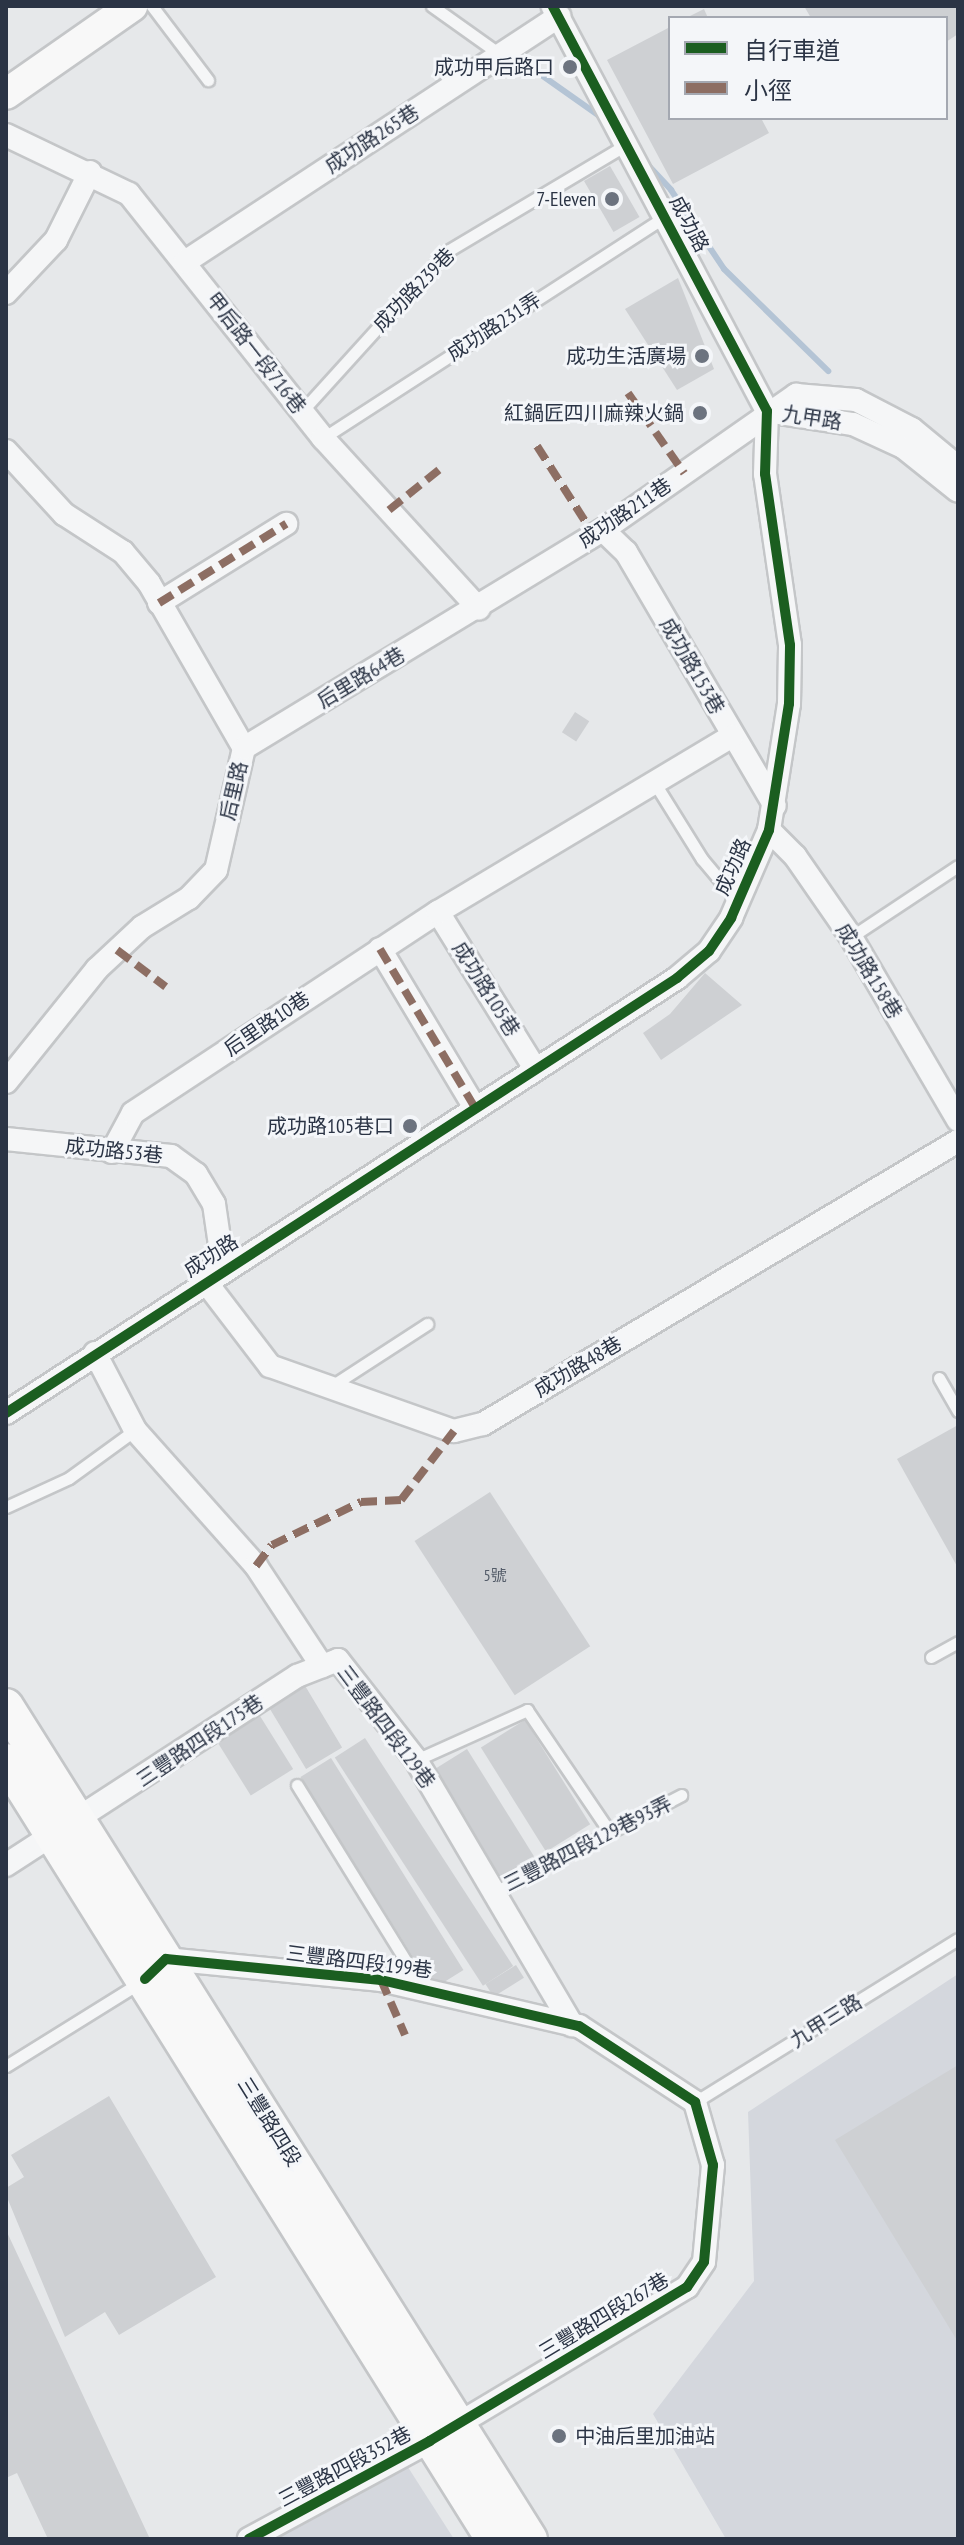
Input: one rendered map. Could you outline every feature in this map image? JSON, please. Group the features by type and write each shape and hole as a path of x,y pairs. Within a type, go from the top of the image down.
{"main road":[{"path":"6,94 132,6"},
{"name":"三豐路四段","path":"6,1706 67,1829 444,2433 493,2539"},
{"name":"三豐路四段","path":"6,1761 67,1829"},
{"name":"三豐路四段","path":"444,2433 530,2539"}],"street":[{"name":"成功路265巷","path":"185,262 501,55 556,11"},
{"name":"成功路","path":"6,1413 534,1067 630,1012 709,951 741,894 769,830 789,704 790,645 765,474 767,411 556,11"},
{"name":"甲后路一段716巷","path":"6,135 90,172 129,194 323,438 479,609"},
{"path":"6,293 56,240 90,172"},
{"name":"九甲路","path":"767,411 796,395 856,400 912,429 958,467"},
{"name":"九甲路","path":"767,411 853,424 903,447 958,491"},
{"name":"成功路211巷","path":"479,609 603,530 767,411"},
{"name":"后里路","path":"6,1082 97,969 142,927 189,898 216,870 244,748 159,603 123,552 64,514 10,462"},
{"path":"159,603 286,524"},
{"name":"成功路153巷","path":"603,530 626,552 775,806"},
{"name":"后里路64巷","path":"244,748 479,609"},
{"name":"后里路10巷","path":"112,1152 133,1113 438,912 732,736"},
{"name":"成功路158巷","path":"769,830 795,856 851,937 958,1120"},
{"name":"成功路105巷","path":"438,912 534,1067"},
{"path":"380,949 474,1106"},
{"name":"成功路53巷","path":"6,1139 171,1156 196,1174 214,1204 221,1252 205,1281"},
{"name":"成功路48巷","path":"205,1281 270,1366 454,1431 483,1424 958,1141"},
{"name":"三豐路四段129巷","path":"95,1353 135,1430 190,1498 256,1566 322,1666 338,1660 416,1760 572,2025"},
{"name":"三豐路四段175巷","path":"6,1865 67,1829 297,1676 322,1666"},
{"name":"三豐路四段199巷","path":"156,1969 422,1987 572,2025"},
{"path":"572,2025 695,2102"},
{"name":"三豐路四段267巷","path":"444,2433 687,2287 704,2262 713,2165 695,2102"},
{"name":"三豐路四段352巷","path":"249,2539 444,2433"}],"lane":[{"path":"152,6 208,80"},
{"path":"432,6 501,55"},
{"name":"成功路239巷","path":"302,411 446,252 627,144"},
{"name":"成功路231弄","path":"323,438 665,217"},
{"path":"654,781 702,859 721,882 741,894"},
{"path":"851,937 958,866"},
{"path":"330,1387 427,1324"},
{"path":"939,1378 958,1411"},
{"path":"6,1507 69,1478 135,1430"},
{"path":"931,1657 958,1642"},
{"path":"416,1760 527,1710 609,1831"},
{"path":"297,1785 422,1987"},
{"name":"三豐路四段129巷93弄","path":"495,1892 681,1795"},
{"name":"九甲三路","path":"695,2102 958,1939"},
{"path":"6,2066 156,1969"}],"shaded area":[{"path":"958,1974 958,2539 726,2539 653,2414 754,2281 748,2112"},
{"path":"404,2461 454,2539 275,2539"}],"building":[{"path":"804,6 958,6 958,34 948,41 948,16 810,16"},
{"path":"704,9 707,16 690,16"},
{"path":"668,28 668,120 762,120 769,133 673,184 607,60"},
{"name":"7-Eleven","path":"610,166 640,217 614,232 584,181"},
{"path":"678,278 714,369 677,390 625,309"},
{"path":"575,712 589,721 576,741 562,732"},
{"path":"705,973 742,1005 661,1060 643,1033 670,1014"},
{"path":"958,1425 958,1568 897,1459"},
{"path":"490,1492 590,1646 515,1695 415,1541"},
{"path":"304,1684 342,1747 306,1769 268,1706"},
{"path":"255,1708 293,1769 251,1796 213,1734"},
{"path":"525,1720 590,1824 546,1852 481,1748"},
{"path":"365,1738 513,1966 483,1986 335,1758"},
{"path":"467,1749 535,1858 498,1882 430,1772"},
{"path":"331,1758 463,1970 433,1989 300,1777"},
{"path":"516,1965 524,1978 493,1997 485,1984"},
{"path":"958,2065 958,2342 835,2140"},
{"path":"109,2096 216,2277 119,2335 105,2312 65,2337 6,2195 6,2188 24,2177 11,2155"},
{"path":"6,2230 150,2539 48,2539 17,2473 6,2478"}],"waterway":[{"path":"513,55 601,117"},
{"path":"648,165 671,190 724,269 828,371"}],"marked path":[{"path":"628,393 684,473"},
{"path":"537,446 594,535"},
{"path":"389,510 444,466"},
{"path":"159,603 286,524"},
{"path":"380,949 474,1106"},
{"path":"117,950 166,987"},
{"path":"256,1566 272,1545 361,1502 401,1500 454,1431"},
{"path":"381,1980 405,2035"}],"cycle path":[{"path":"6,1413 677,978 709,951 731,918 769,830 789,704 790,645 765,474 767,411 553,6"},
{"path":"145,1979 166,1959 381,1980 579,2026 695,2102 713,2165 704,2262 687,2287 430,2441 249,2539"}],"place":[{"name":"成功甲后路口","path":"570,67"},
{"name":"7-Eleven","path":"612,199"},
{"name":"成功生活廣場","path":"702,356"},
{"name":"紅鍋匠四川麻辣火鍋","path":"700,413"},
{"name":"成功路105巷口","path":"410,1126"},
{"name":"中油后里加油站","path":"559,2436"}]}
